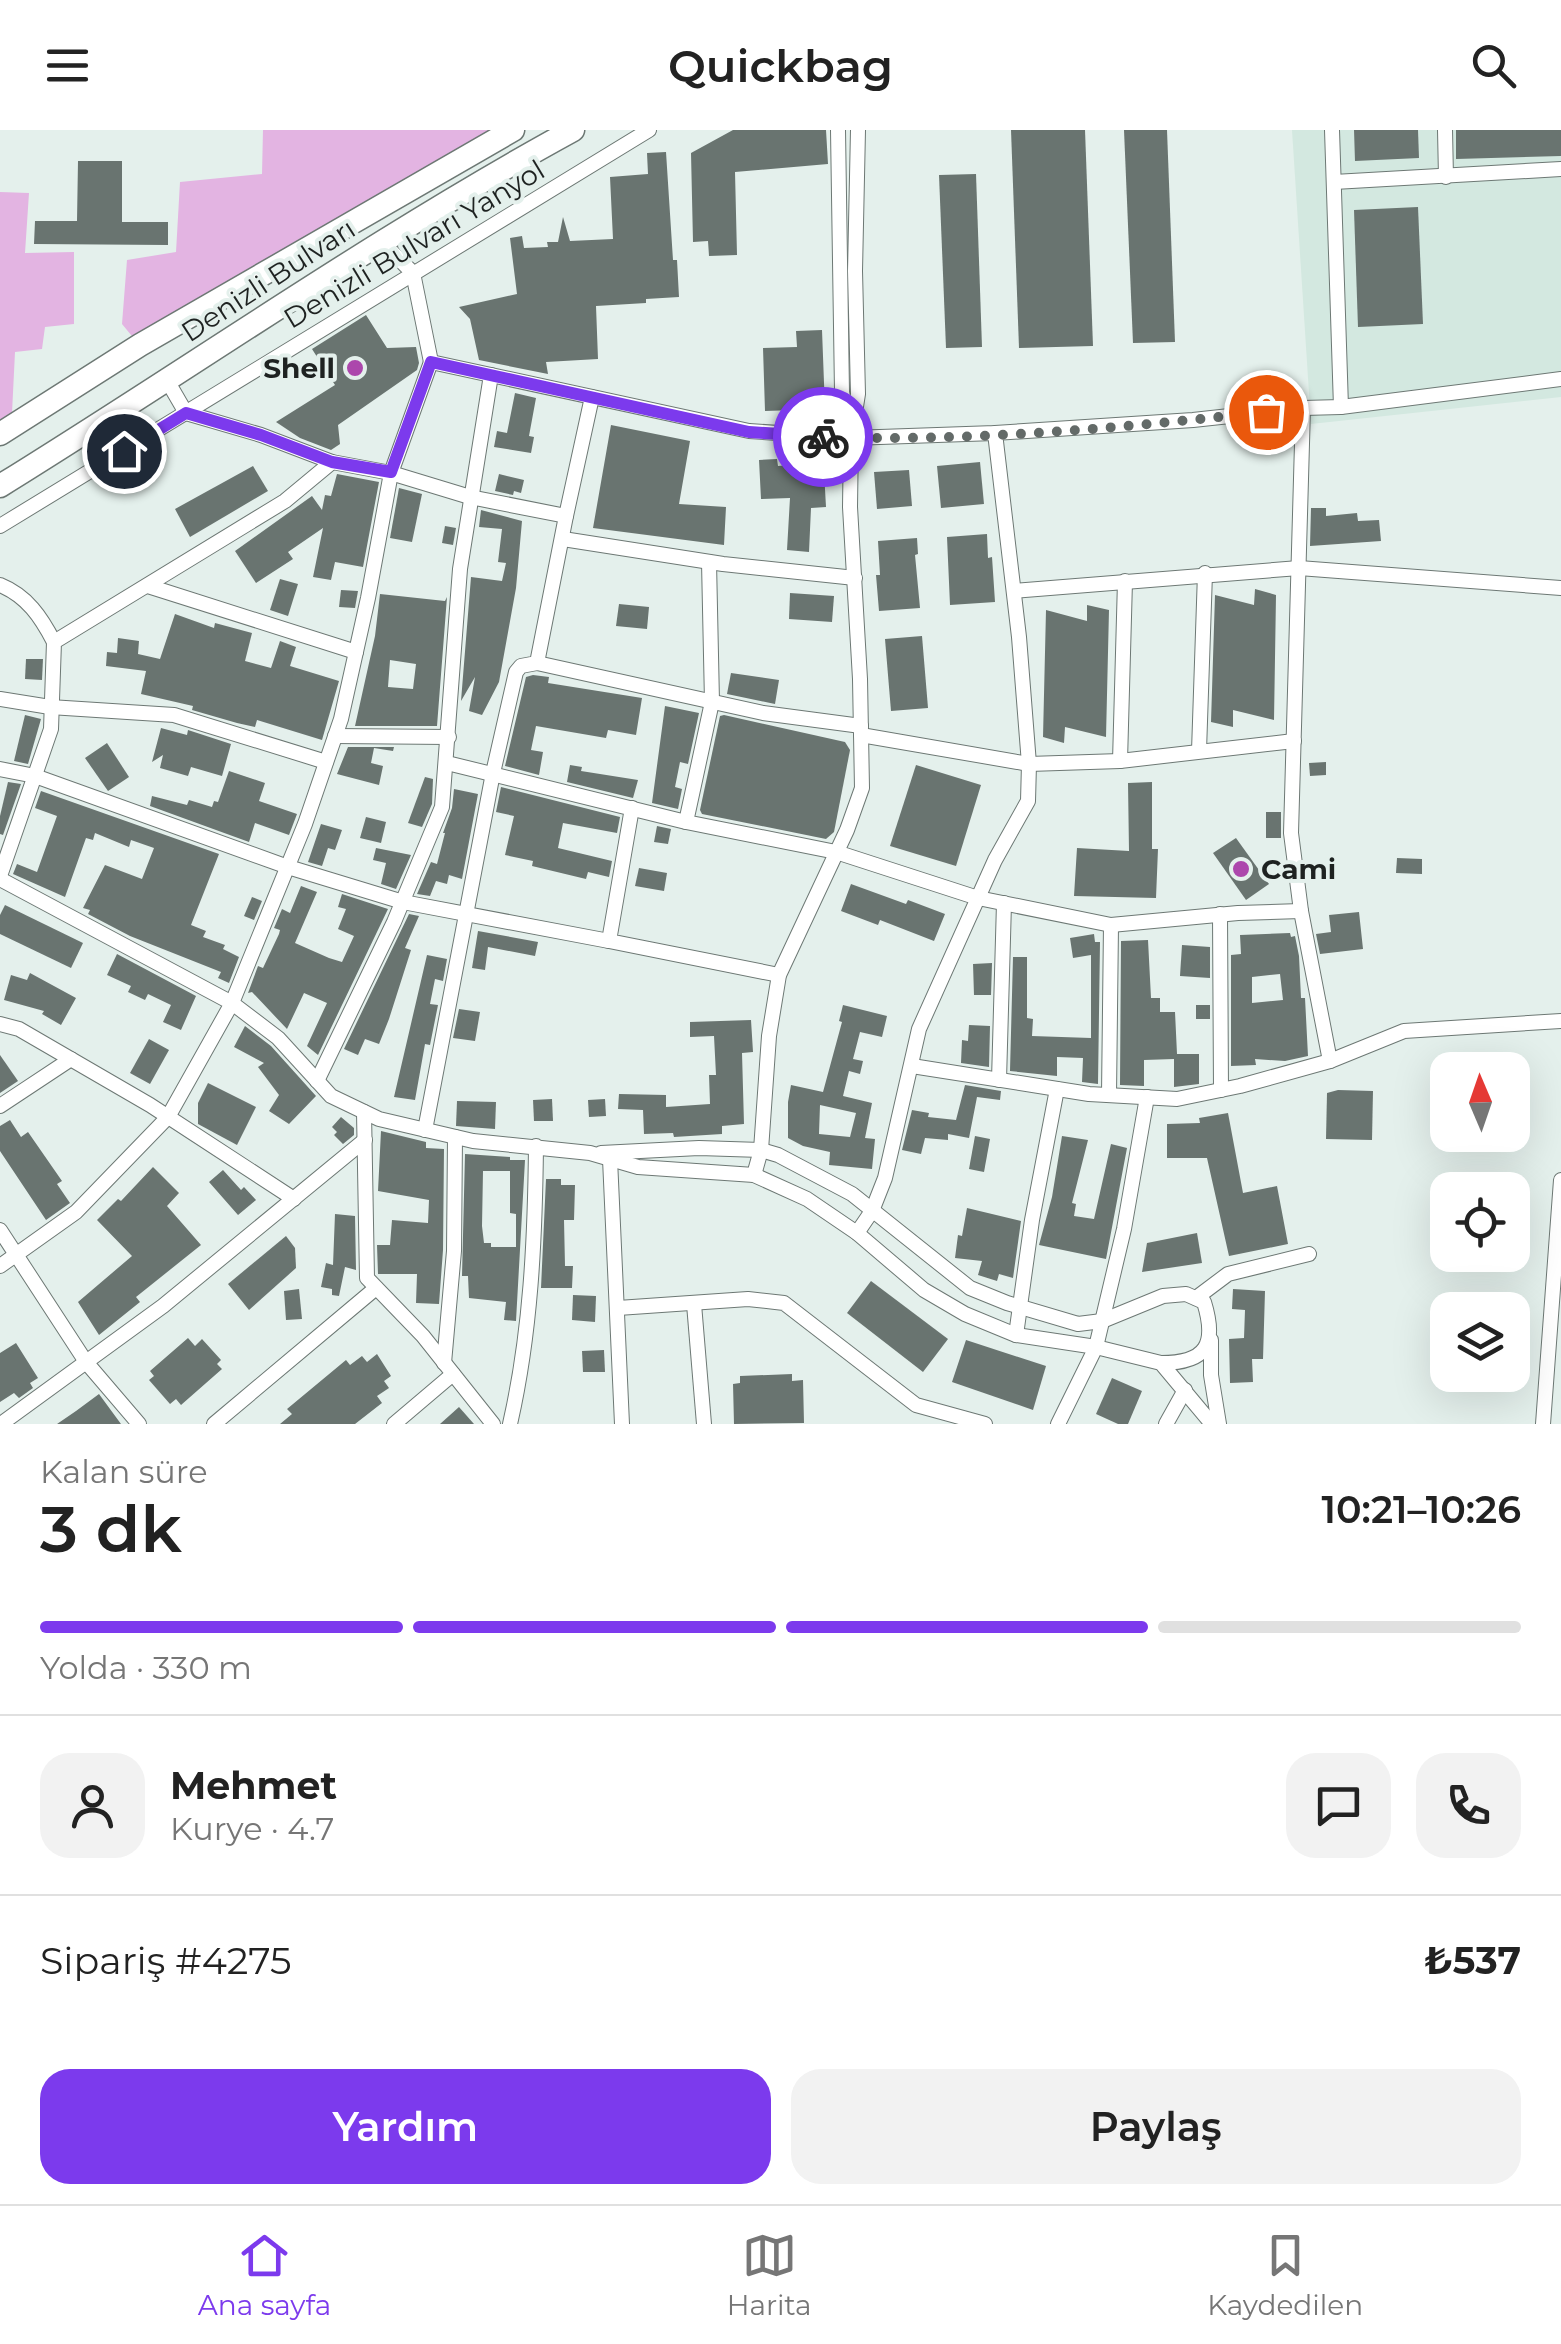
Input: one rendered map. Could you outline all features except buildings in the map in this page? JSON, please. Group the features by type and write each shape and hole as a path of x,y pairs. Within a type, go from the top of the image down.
{"highway":[{"name":"Denizli Bulvarı","path":"0,434 140,345 514,130"},
{"name":"Denizli Bulvarı","path":"0,486 168,382 372,247 573,130"}],"street":[{"name":"Denizli Bulvarı Yanyol","path":"0,526 650,130"},
{"path":"754,1174 761,1150 769,1036 779,974 862,788 850,438 842,392 838,130"},
{"path":"850,438 858,394 858,130"},
{"path":"1332,130 1341,407"},
{"path":"1445,130 1446,177"},
{"path":"1334,182 1561,169"},
{"path":"0,1266 76,1212 168,1117 232,1003 288,867 335,736 356,652 391,472 431,362 413,273 392,252 372,247"},
{"path":"431,362 749,432 850,438 995,434 1192,420 1341,407 1561,380"},
{"path":"318,1081 403,902 442,807 460,569 491,375"},
{"path":"168,382 186,413 261,435 332,462 391,472 470,497 566,516"},
{"path":"538,662 592,397"},
{"path":"1304,408 1291,834 1301,911 1330,1061"},
{"path":"856,1233 872,1211 885,1178 920,1029 978,898 1028,801 1030,764 995,434"},
{"path":"54,642 285,501 332,462"},
{"path":"563,539 709,562 854,578"},
{"path":"686,822 712,702 709,562"},
{"path":"1014,591 1299,568 1561,588"},
{"path":"1198,752 1205,573"},
{"path":"1120,762 1124,581"},
{"path":"0,586 18,593 44,621 54,642 51,729 0,877 232,1003 278,1038 331,1096 379,1119 455,1136 590,1153 638,1168 754,1174 807,1199 856,1233 924,1290 965,1314 1016,1334 1096,1346 1161,1363 1185,1363 1200,1354 1210,1338"},
{"path":"148,586 356,652"},
{"path":"425,1130 493,773 520,666 538,662 712,702 1030,764 1120,762 1294,741"},
{"path":"0,699 50,707 174,714 326,762"},
{"path":"335,736 449,737"},
{"path":"447,763 686,822 836,852 978,898 1111,925 1301,911"},
{"path":"0,770 35,776 288,867 403,902 779,974"},
{"path":"609,942 632,808"},
{"path":"999,1080 1004,903"},
{"path":"1220,914 1221,1090"},
{"path":"1109,1096 1111,925"},
{"path":"912,1066 1109,1096 1177,1099 1330,1061 1404,1031 1561,1021"},
{"path":"0,1024 19,1029 72,1059 294,1199"},
{"path":"0,1106 72,1059"},
{"path":"1016,1334 1057,1089"},
{"path":"1058,1424 1096,1346 1124,1229 1147,1098"},
{"path":"364,1112 367,1278 493,1424"},
{"path":"394,1424 448,1368 455,1136"},
{"path":"1,1424 163,1306 366,1140"},
{"path":"510,1424 529,1312 536,1146"},
{"path":"590,1153 699,1148 761,1150 778,1155 852,1194 970,1288 1078,1324 1102,1320 1163,1296 1186,1294 1196,1298 1204,1302 1212,1327 1215,1424"},
{"path":"610,1159 622,1424"},
{"path":"1543,1424 1561,1180"},
{"path":"0,1230 86,1362 139,1424"},
{"path":"1196,1298 1228,1274 1309,1254"},
{"path":"214,1424 376,1288"},
{"path":"618,1308 748,1299 784,1303 916,1404 985,1424"},
{"path":"694,1304 704,1424"},
{"path":"1161,1363 1215,1424"},
{"path":"1166,1424 1185,1390"}],"shaded area":[{"path":"263,130 497,130 136,341 122,324 127,260 176,252 180,182 262,174"},
{"path":"1292,130 1561,130 1561,397 1311,424"},
{"path":"0,192 29,193 25,253 74,252 74,324 45,327 42,349 15,352 12,413 0,420"}],"way so far":[{"path":"823,437 911,438 1068,430 1266,412"}],"place":[{"name":"Shell","path":"355,368"},
{"name":"Cami","path":"1241,869"}],"route":[{"path":"124,451 186,413 261,435 332,462 391,472 431,362 749,432 823,437"}]}
